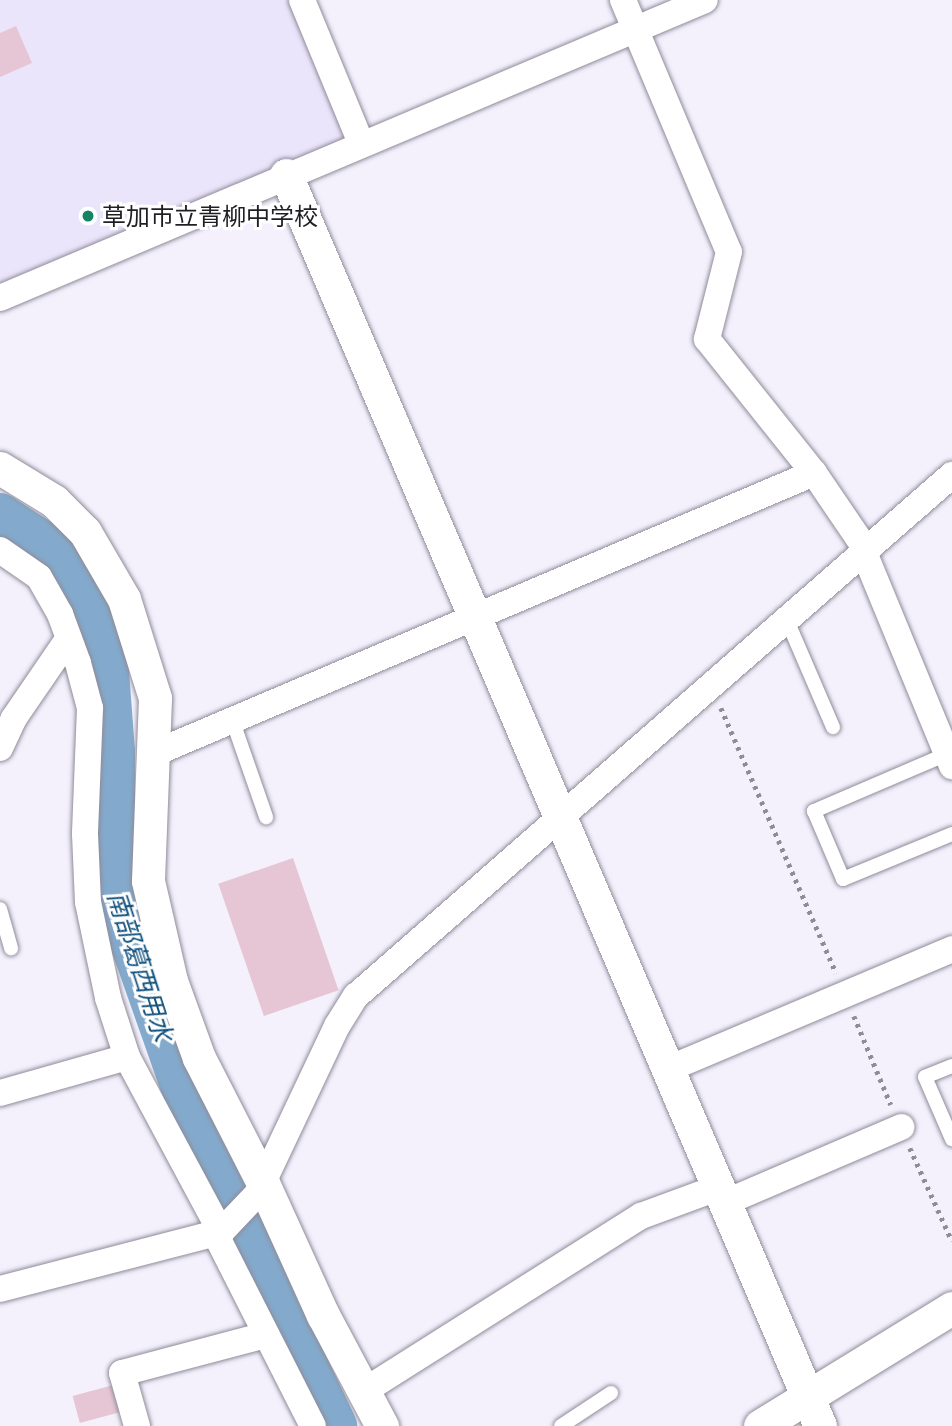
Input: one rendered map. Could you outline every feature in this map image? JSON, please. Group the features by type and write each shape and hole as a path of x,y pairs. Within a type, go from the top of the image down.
{"street":[{"path":"302,0 361,143"},
{"path":"623,0 729,252 707,339 814,474 864,549 950,758"},
{"path":"0,298 361,143 705,0"},
{"path":"286,175 666,1070 814,1411"},
{"path":"0,468 54,502 85,532 109,568 150,676 155,698 155,753 148,841 153,909 199,1058 323,1315 382,1426"},
{"path":"155,753 233,722 475,615 814,474"},
{"path":"0,1289 219,1234 261,1188 337,1026 356,996 864,549 952,475"},
{"path":"0,550 39,577 68,639 90,708 85,834 88,902 108,998 127,1057 219,1234 266,1335 313,1426"},
{"path":"0,748 14,718 68,639"},
{"path":"666,1070 952,949"},
{"path":"0,1093 127,1057"},
{"path":"364,1391 641,1216 721,1195 901,1127"},
{"path":"760,1426 814,1411 952,1308"},
{"path":"137,1426 122,1373 266,1335"}],"lane":[{"path":"786,618 833,727"},
{"path":"233,722 266,817"},
{"path":"950,758 814,811 843,879 952,834"},
{"path":"0,909 11,948"},
{"path":"952,1066 925,1077 952,1139"},
{"path":"561,1426 611,1393"}],"path":[{"path":"711,685 952,1241"}],"shaded area":[{"name":"草加市立青柳中学校","path":"0,0 292,0 354,139 0,293"},
{"path":"16,26 32,63 0,77 0,33"},
{"path":"293,858 339,990 264,1016 218,884"},
{"path":"117,1384 124,1411 80,1423 73,1396"}],"waterway":[{"name":"南部葛西用水","path":"0,514 59,552 95,614 106,645 114,751 114,895 199,1137 336,1426"}],"place":[{"name":"草加市立青柳中学校","path":"88,216"}]}
